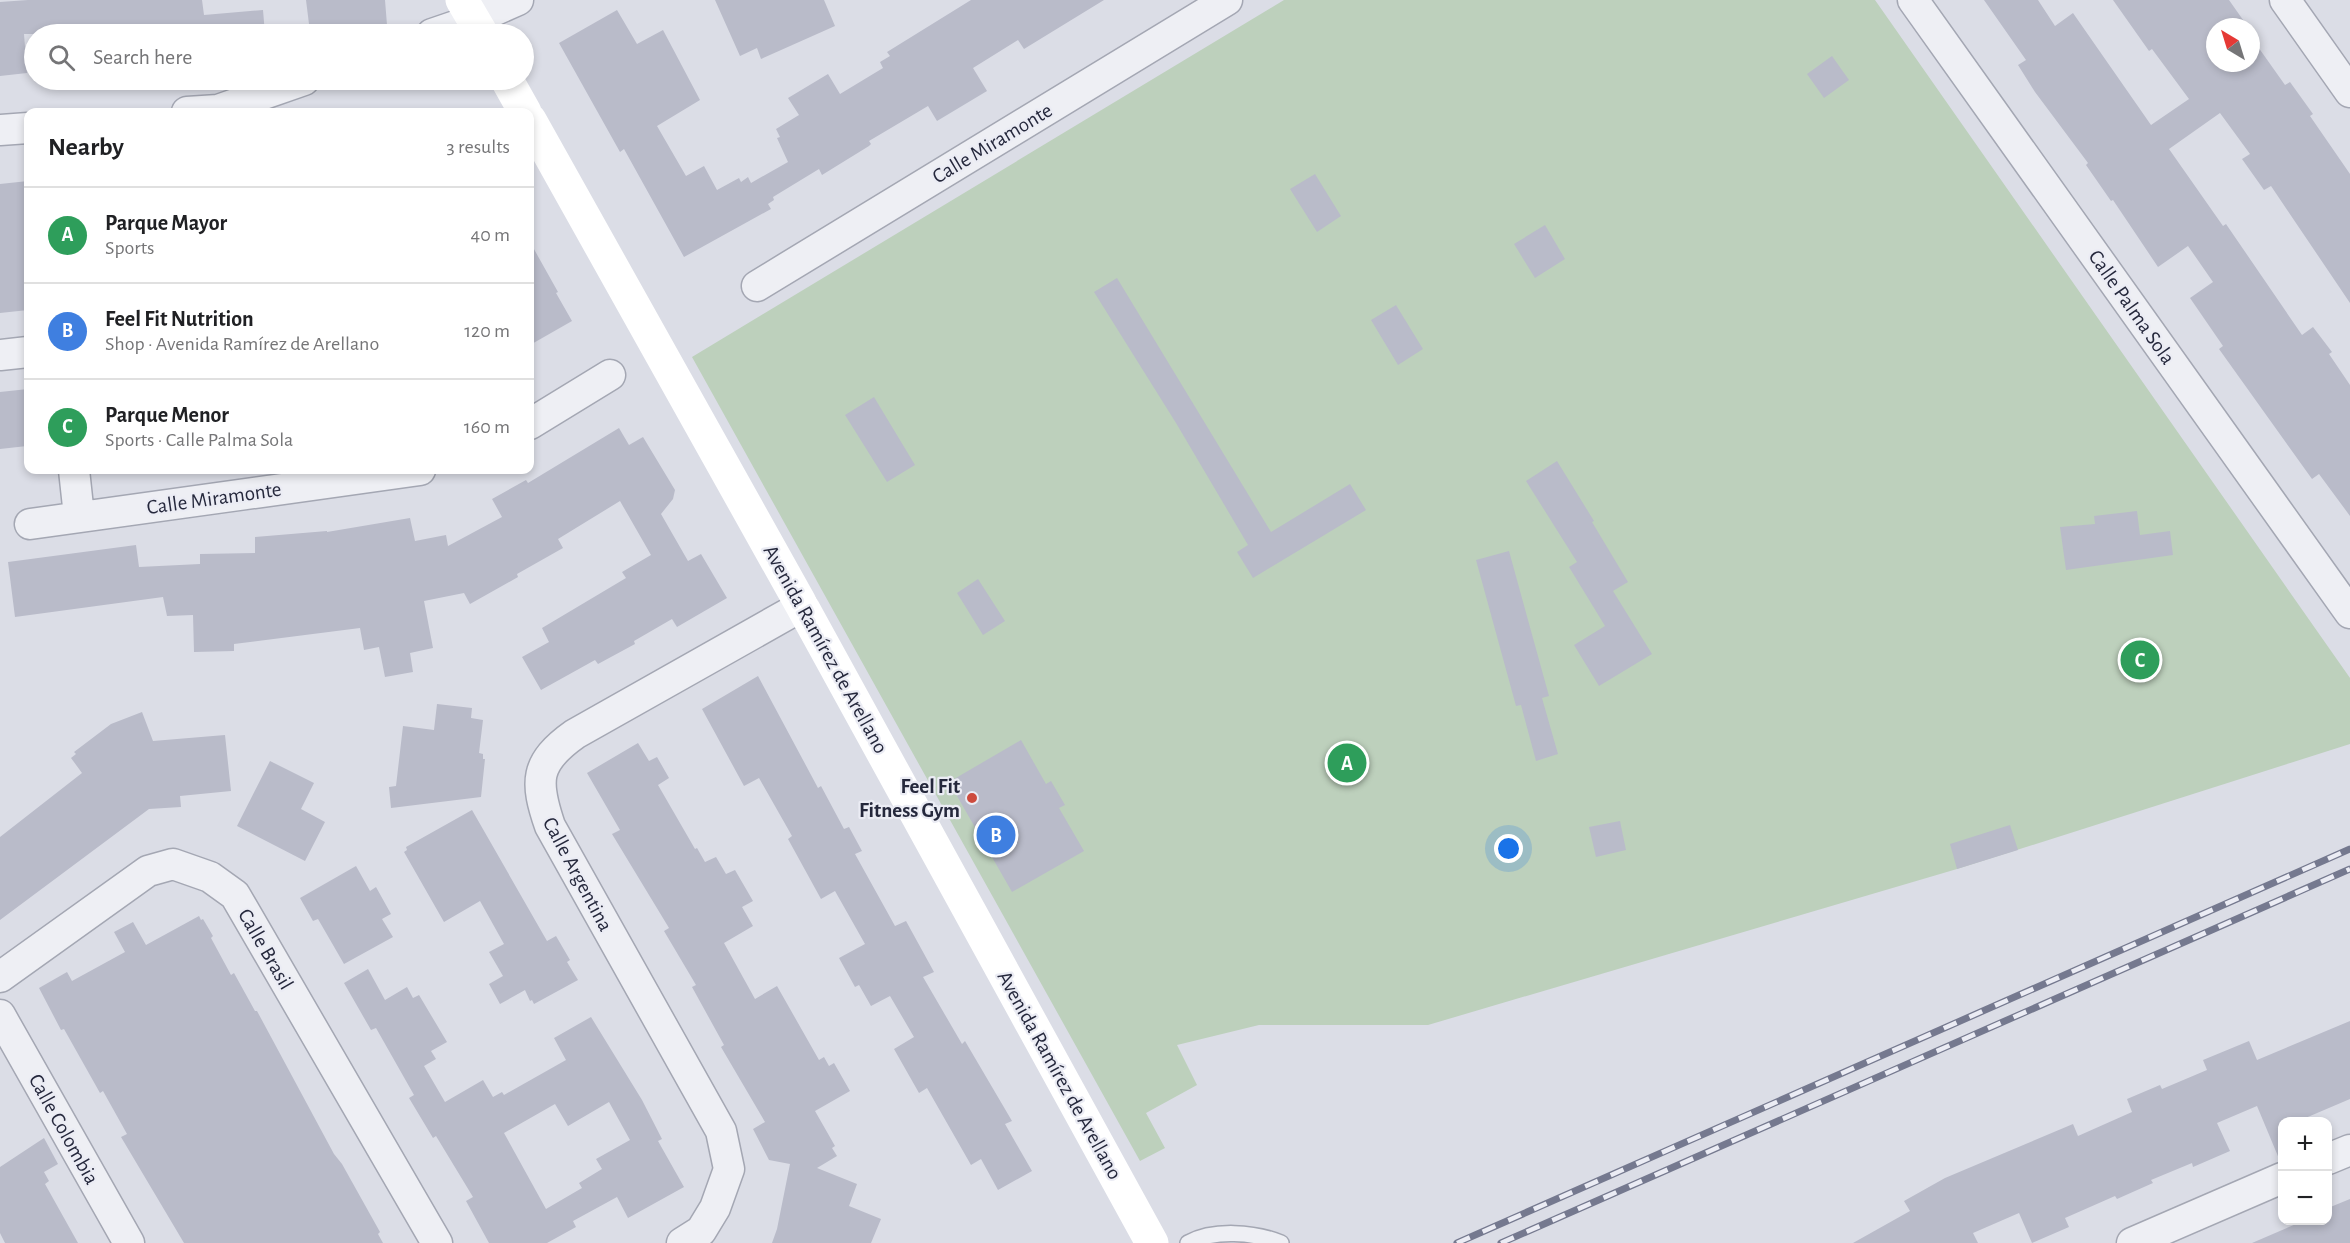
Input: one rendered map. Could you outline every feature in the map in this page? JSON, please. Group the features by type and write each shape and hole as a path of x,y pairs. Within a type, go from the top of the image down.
{"street":[{"path":"457,24 518,0"},
{"name":"Calle Miramonte","path":"757,286 1227,0"},
{"name":"Calle Palma Sola","path":"1913,0 2350,613"},
{"path":"2285,0 2350,92"},
{"path":"224,108 275,90"},
{"path":"513,90 523,108"},
{"name":"Avenida Ramírez de Arellano","path":"534,127 802,606 1152,1243"},
{"path":"0,130 24,128"},
{"path":"0,355 24,352"},
{"path":"534,422 610,375"},
{"path":"74,474 79,516"},
{"name":"Calle Miramonte","path":"30,524 390,474"},
{"name":"Calle Argentina","path":"682,1243 701,1231 710,1216 729,1169 721,1131 550,826 540,798 541,769 556,747 574,734 802,606"},
{"name":"Calle Brasil","path":"0,977 148,871 173,864 210,877 235,895 437,1243"},
{"name":"Calle Colombia","path":"0,1016 129,1243"},
{"path":"2332,1158 2350,1150"},
{"path":"2132,1243 2278,1180"}],"lane":[{"path":"1188,1243 1195,1239 1236,1233 1267,1237 1281,1243"}],"green space":[{"path":"1284,0 1875,0 2350,678 2350,744 1957,869 1428,1025 1259,1025 1177,1045 1197,1085 1146,1113 1165,1148 1140,1161 692,357"}],"building":[{"path":"202,0 204,15 263,10 264,24 24,24 24,73 0,76 0,2"},
{"path":"306,0 385,0 387,24 309,24"},
{"path":"715,0 824,0 835,26 761,59 757,48 740,56"},
{"path":"971,0 1104,0 1024,49 1018,40 973,68 987,91 937,121 928,106 869,141 871,144 869,146 822,175 819,169 773,197 774,200 768,204 771,209 684,257 624,149 620,152 559,43 617,10 637,44 663,30 700,100 657,126 686,176 704,166 717,190 739,178 741,182 748,177 751,183 788,162 777,138 780,137 776,129 799,115 788,98 828,74 840,94 883,68 880,62 890,56 887,52"},
{"path":"1984,0 2038,0 2055,26 2073,13 2151,125 2189,99 2152,49 2149,51 2113,0 2229,0 2242,18 2206,18 2206,72 2260,72 2260,50 2285,85 2290,82 2313,114 2310,116 2350,174 2350,303 2271,186 2264,190 2242,159 2250,154 2220,113 2169,149 2223,226 2226,224 2302,335 2313,327 2332,352 2329,354 2350,385 2350,516 2319,474 2312,479 2219,349 2223,346 2190,298 2213,282 2188,246 2158,267 2113,200 2111,201 2086,165 2088,163 2035,92 2018,65 2026,60"},
{"path":"1832,56 1849,80 1824,98 1807,74"},
{"path":"1315,174 1341,216 1317,232 1290,189"},
{"path":"24,181 24,310 0,313 0,184"},
{"path":"1545,225 1565,259 1535,278 1514,244"},
{"path":"534,249 558,292 556,293 572,321 534,343"},
{"path":"1117,278 1271,532 1350,484 1366,510 1253,578 1237,552 1248,545 1176,423 1094,292"},
{"path":"1396,305 1423,349 1398,365 1371,320"},
{"path":"24,389 24,446 0,449 0,392"},
{"path":"874,397 915,465 887,482 845,415"},
{"path":"619,428 629,445 643,437 675,490 673,499 661,514 688,561 701,554 727,598 677,627 672,619 634,641 635,644 598,664 595,660 541,690 522,657 549,642 542,628 626,578 622,572 651,555 620,501 558,539 563,548 470,604 464,593 424,601 433,648 410,653 413,672 385,677 379,647 364,650 360,628 234,644 234,651 194,652 193,615 167,616 163,597 15,617 8,562 136,545 139,567 200,564 200,554 255,553 255,537 327,532 410,518 415,541 446,535 448,546 502,517 492,499 526,480 528,483"},
{"path":"1557,461 1628,582 1613,591 1652,654 1599,686 1574,645 1605,626 1569,567 1577,562 1526,481"},
{"path":"2137,511 2140,535 2170,531 2173,555 2066,570 2060,527 2095,524 2094,516"},
{"path":"1509,551 1549,696 1542,698 1558,754 1536,761 1521,705 1516,706 1476,560"},
{"path":"978,579 1005,621 983,635 957,593"},
{"path":"758,676 818,788 821,786 844,829 849,827 862,851 855,854 895,926 906,921 934,972 923,977 962,1044 965,1041 1012,1121 1005,1124 1032,1171 998,1190 981,1159 971,1165 927,1088 919,1093 894,1049 914,1037 890,996 871,1006 859,985 855,987 839,958 865,944 835,891 821,899 788,839 792,836 759,778 744,786 702,709"},
{"path":"437,704 472,708 471,718 483,720 479,753 483,754 483,759 485,759 481,797 391,808 389,787 396,786 403,726 434,730"},
{"path":"142,712 153,741 225,735 231,791 180,796 181,807 149,809 0,920 0,837 82,773 71,758 76,754 74,752 111,724"},
{"path":"1021,740 1046,784 1051,781 1065,805 1059,808 1084,851 1012,892 949,782"},
{"path":"638,743 649,761 657,757 669,778 658,785 695,849 697,848 705,862 716,857 726,874 735,870 753,901 742,907 753,926 724,943 755,999 777,986 819,1060 824,1057 829,1066 834,1063 850,1091 815,1111 835,1146 832,1148 837,1156 817,1168 857,1184 849,1206 881,1219 871,1243 772,1243 790,1164 769,1160 753,1129 765,1122 721,1047 724,1045 692,987 696,985 664,931 669,928 612,834 620,830 587,773"},
{"path":"270,761 314,783 301,809 325,822 305,861 237,826"},
{"path":"472,810 547,941 556,936 578,980 534,1004 525,990 500,1004 489,984 503,976 489,952 504,944 480,901 444,922 404,852 407,850 406,847"},
{"path":"1620,821 1626,850 1596,857 1589,827"},
{"path":"2010,825 2018,850 1957,869 1950,844"},
{"path":"356,866 370,891 376,887 391,914 382,919 393,937 344,964 318,919 313,921 300,898"},
{"path":"199,916 213,936 211,938 231,975 234,973 257,1011 334,1154 342,1164 380,1232 378,1234 383,1243 184,1243 121,1137 127,1134 103,1091 100,1093 64,1029 61,1030 39,988 67,972 72,981 125,952 114,932 133,922 146,945"},
{"path":"368,969 385,1000 407,987 413,998 419,995 447,1042 431,1051 436,1059 424,1066 445,1102 483,1080 493,1097 502,1092 504,1095 566,1060 554,1038 591,1017 642,1100 662,1139 658,1141 684,1187 628,1218 617,1197 573,1221 576,1227 547,1243 489,1243 466,1201 473,1197 436,1136 433,1138 409,1098 414,1095 376,1028 371,1030 344,983","holes":["609,1102 630,1140 596,1159 602,1169 579,1183 582,1188 546,1209 504,1133 555,1104 568,1126"]},
{"path":"2350,1021 2350,1099 2308,1117 2278,1117 2278,1156 2257,1106 2217,1123 2230,1151 2193,1167 2192,1163 2151,1180 2153,1183 2117,1199 2115,1196 2065,1218 2069,1227 2032,1243 2019,1213 1973,1233 1978,1243 1853,1243 1910,1211 1904,1201 1945,1178 2073,1124 2078,1136 2132,1112 2127,1099 2160,1085 2162,1089 2207,1070 2203,1060 2249,1041 2257,1060"},
{"path":"44,1138 58,1164 44,1172 49,1181 45,1184 78,1243 5,1243 0,1233 0,1167"},
{"path":"2350,1199 2350,1243 2252,1243 2294,1225 2332,1225 2332,1206"}],"railway":[{"path":"1457,1243 2350,849"},
{"path":"1501,1243 2350,869"}],"place":[{"name":"Parque Menor","path":"2140,660"},
{"name":"Parque Mayor","path":"1347,763"},
{"name":"Feel Fit Fitness Gym","path":"972,798"},
{"name":"Feel Fit Nutrition","path":"996,835"}]}
